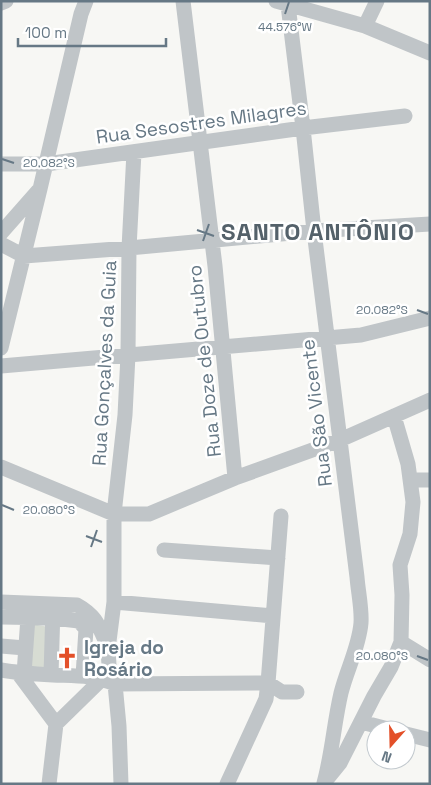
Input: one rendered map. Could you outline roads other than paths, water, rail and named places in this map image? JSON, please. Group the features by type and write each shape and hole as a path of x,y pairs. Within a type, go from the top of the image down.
{"street":[{"path":"1,3 6,1"},
{"name":"Rua Doze de Outubro","path":"183,1 212,239 236,478"},
{"path":"365,26 377,1"},
{"path":"282,3 365,26 430,53"},
{"name":"Rua São Vicente","path":"282,3 303,128 361,622 357,647 342,692 324,784"},
{"path":"1,348 46,164 82,5"},
{"name":"Rua Sesostres Milagres","path":"1,164 46,164 303,128 406,116"},
{"name":"Rua Gonçalves da Guia","path":"121,784 119,726 108,682 108,649 114,602 114,514 125,415 128,355 129,248 134,152"},
{"path":"1,233 40,188"},
{"path":"1,244 24,256 212,239 430,224"},
{"path":"1,366 361,335 430,318"},
{"path":"1,467 114,514 149,514 236,478 340,440 430,400"},
{"path":"324,784 340,764 391,666 401,642 402,595 400,564 410,534 413,502 408,464 394,416"},
{"path":"411,480 430,480"},
{"path":"226,784 266,699 281,516"},
{"path":"164,550 278,558"},
{"path":"114,602 273,616"},
{"path":"2,607 28,618 76,605 86,610 96,621 108,649"},
{"path":"2,607 53,611 79,621 86,629 83,676"},
{"path":"1,622 2,607"},
{"path":"51,675 53,611"},
{"path":"28,618 21,673 56,724 49,784"},
{"path":"401,642 430,660"},
{"path":"1,646 25,648"},
{"path":"1,670 21,673 83,676 108,682 268,683 282,692 297,692"},
{"path":"56,724 108,682"},
{"path":"361,722 366,723"},
{"path":"416,736 430,740"}],"place":[{"name":"Igreja do Rosário","path":"67,658"}],"district":[{"name":"SANTO ANTÔNIO","path":"318,232"}]}
